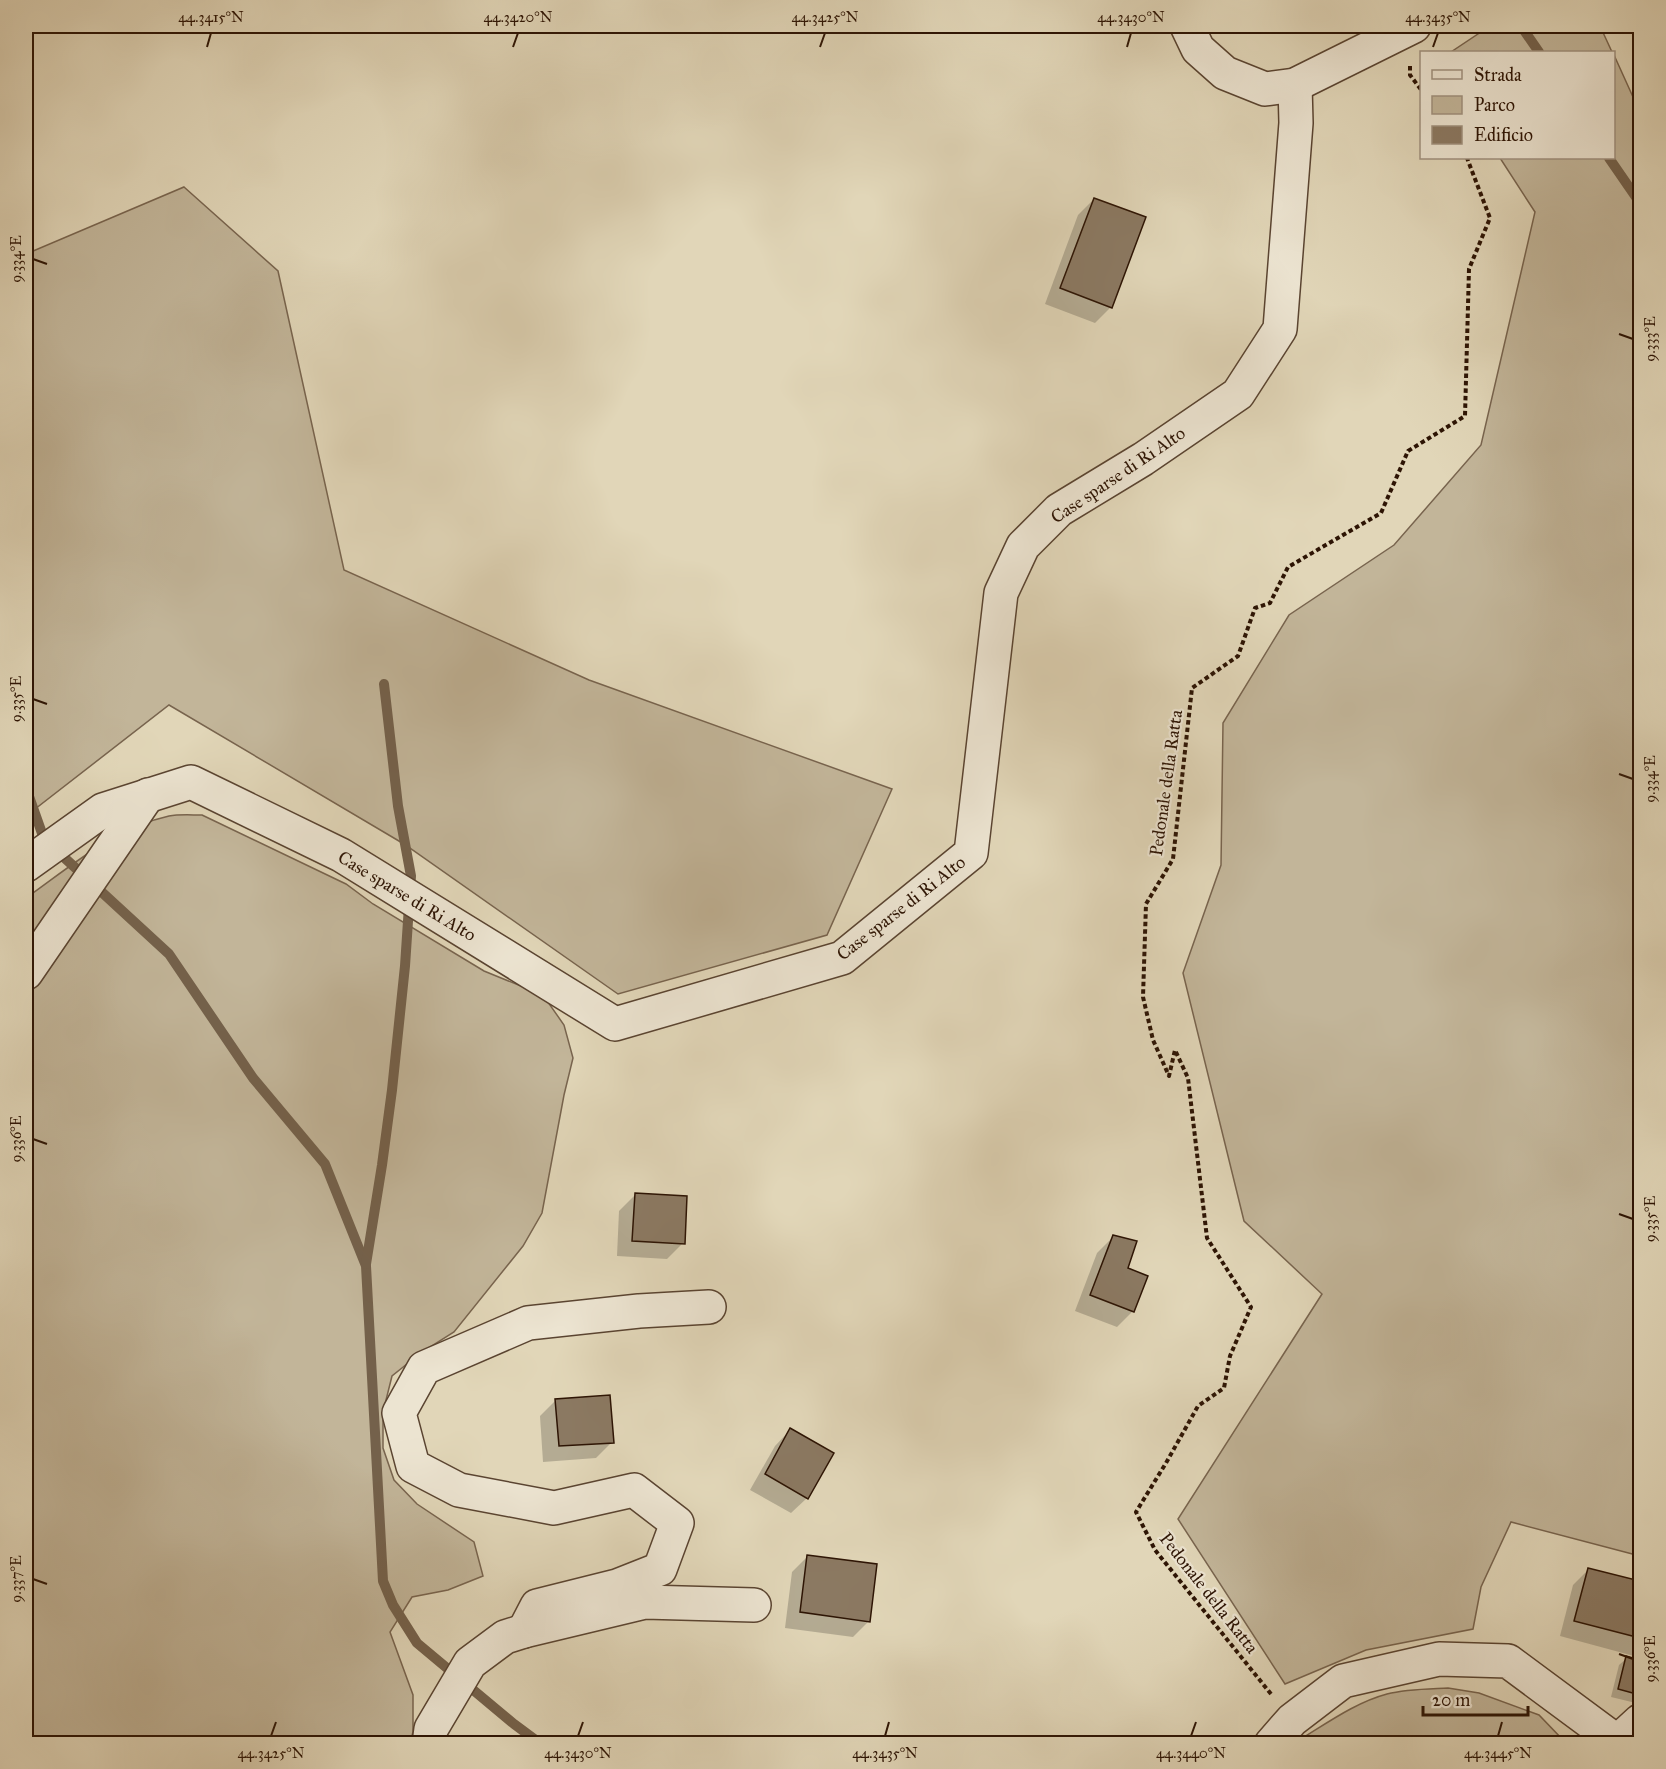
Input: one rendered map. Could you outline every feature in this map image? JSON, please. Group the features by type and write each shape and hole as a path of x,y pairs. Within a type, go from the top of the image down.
{"street":[{"path":"1187,26 1198,49 1225,73 1264,89 1295,85 1414,26"},
{"name":"Case sparse di Ri Alto","path":"26,865 103,810 191,782 341,855 615,1024 842,958 971,853 1001,593 1023,546 1059,510 1143,459 1238,394 1280,329 1296,123 1295,85"},
{"path":"26,973 148,795"},
{"path":"524,1631 537,1606 617,1586 660,1569 677,1523 634,1490 554,1508 459,1490 413,1466 399,1413 424,1368 528,1323 639,1311 709,1307"},
{"path":"429,1743 430,1729 470,1663 505,1637 645,1602 754,1605"},
{"path":"1281,1732 1343,1681 1439,1659 1508,1661 1624,1735"}],"path":[{"name":"Pedonale della Ratta","path":"1281,1732 1155,1550 1136,1512 1198,1406 1224,1388 1230,1356 1251,1307 1207,1238 1188,1078 1175,1050 1169,1076 1153,1040 1143,997 1146,904 1173,859 1192,688 1238,656 1255,608 1270,603 1288,567 1381,513 1408,451 1465,416 1469,269 1490,218 1467,159"}],"green space":[{"path":"1490,26 1600,26 1612,51 1452,51"},
{"path":"1615,57 1633,97 1640,100 1640,1556 1511,1522 1481,1587 1473,1629 1366,1650 1285,1684 1178,1519 1322,1294 1244,1221 1183,973 1221,865 1223,723 1289,615 1394,545 1481,445 1535,212 1501,159 1615,159"},
{"path":"184,187 278,271 344,570 589,680 892,789 827,935 618,994 404,844 169,705 26,816 26,254"},
{"path":"202,815 346,884 373,904 484,971 543,995 564,1025 573,1058 542,1213 523,1246 454,1332 422,1352 392,1376 383,1412 383,1448 394,1480 417,1504 474,1542 483,1576 448,1590 412,1597 390,1632 413,1695 413,1732 410,1743 26,1743 26,898 93,850 130,830 169,816"},
{"path":"1448,1688 1479,1693 1539,1715 1562,1739 1563,1743 1297,1743 1344,1712 1376,1697 1402,1691"}],"building":[{"path":"1094,198 1146,217 1112,308 1060,288"},
{"path":"635,1193 687,1196 685,1244 632,1241"},
{"path":"1113,1235 1137,1241 1128,1268 1148,1276 1134,1312 1090,1295"},
{"path":"610,1395 614,1443 559,1446 555,1399"},
{"path":"790,1428 834,1453 808,1499 765,1474"},
{"path":"807,1555 877,1564 870,1622 800,1612"},
{"path":"1588,1568 1640,1581 1640,1638 1574,1621"},
{"path":"1626,1656 1640,1660 1640,1695 1618,1689"}],"waterway":[{"path":"1521,26 1538,51"},
{"path":"1610,159 1640,203"},
{"path":"366,1264 392,1090 405,966 411,876 398,806 384,684"},
{"path":"26,788 44,839 169,954 253,1078 325,1164 366,1266 383,1581 393,1605 417,1643 541,1744"}]}
